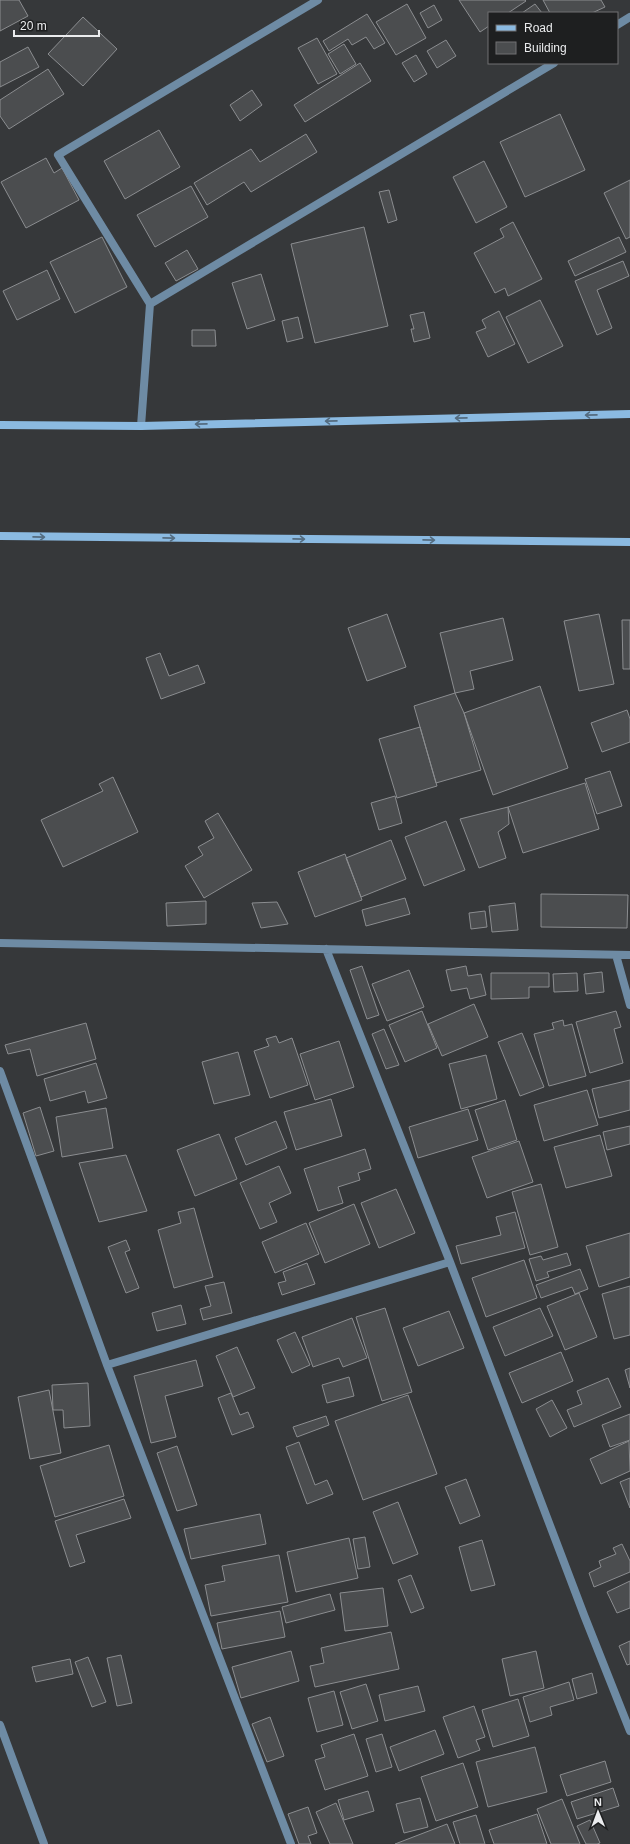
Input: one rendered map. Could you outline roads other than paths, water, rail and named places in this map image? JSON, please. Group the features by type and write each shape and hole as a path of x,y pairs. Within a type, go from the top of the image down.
{"main road":[{"path":"0,425 141,426 630,414"},
{"path":"0,536 630,542"}],"street":[{"path":"141,426 150,304 58,155 318,0"},
{"path":"618,24 630,17"},
{"path":"150,304 552,64"},
{"path":"0,943 630,955"},
{"path":"326,949 450,1262 587,1623 630,1731"},
{"path":"616,955 630,1005"},
{"path":"0,1071 107,1365 291,1844"},
{"path":"107,1365 450,1262"},
{"path":"0,1725 44,1844"}]}
